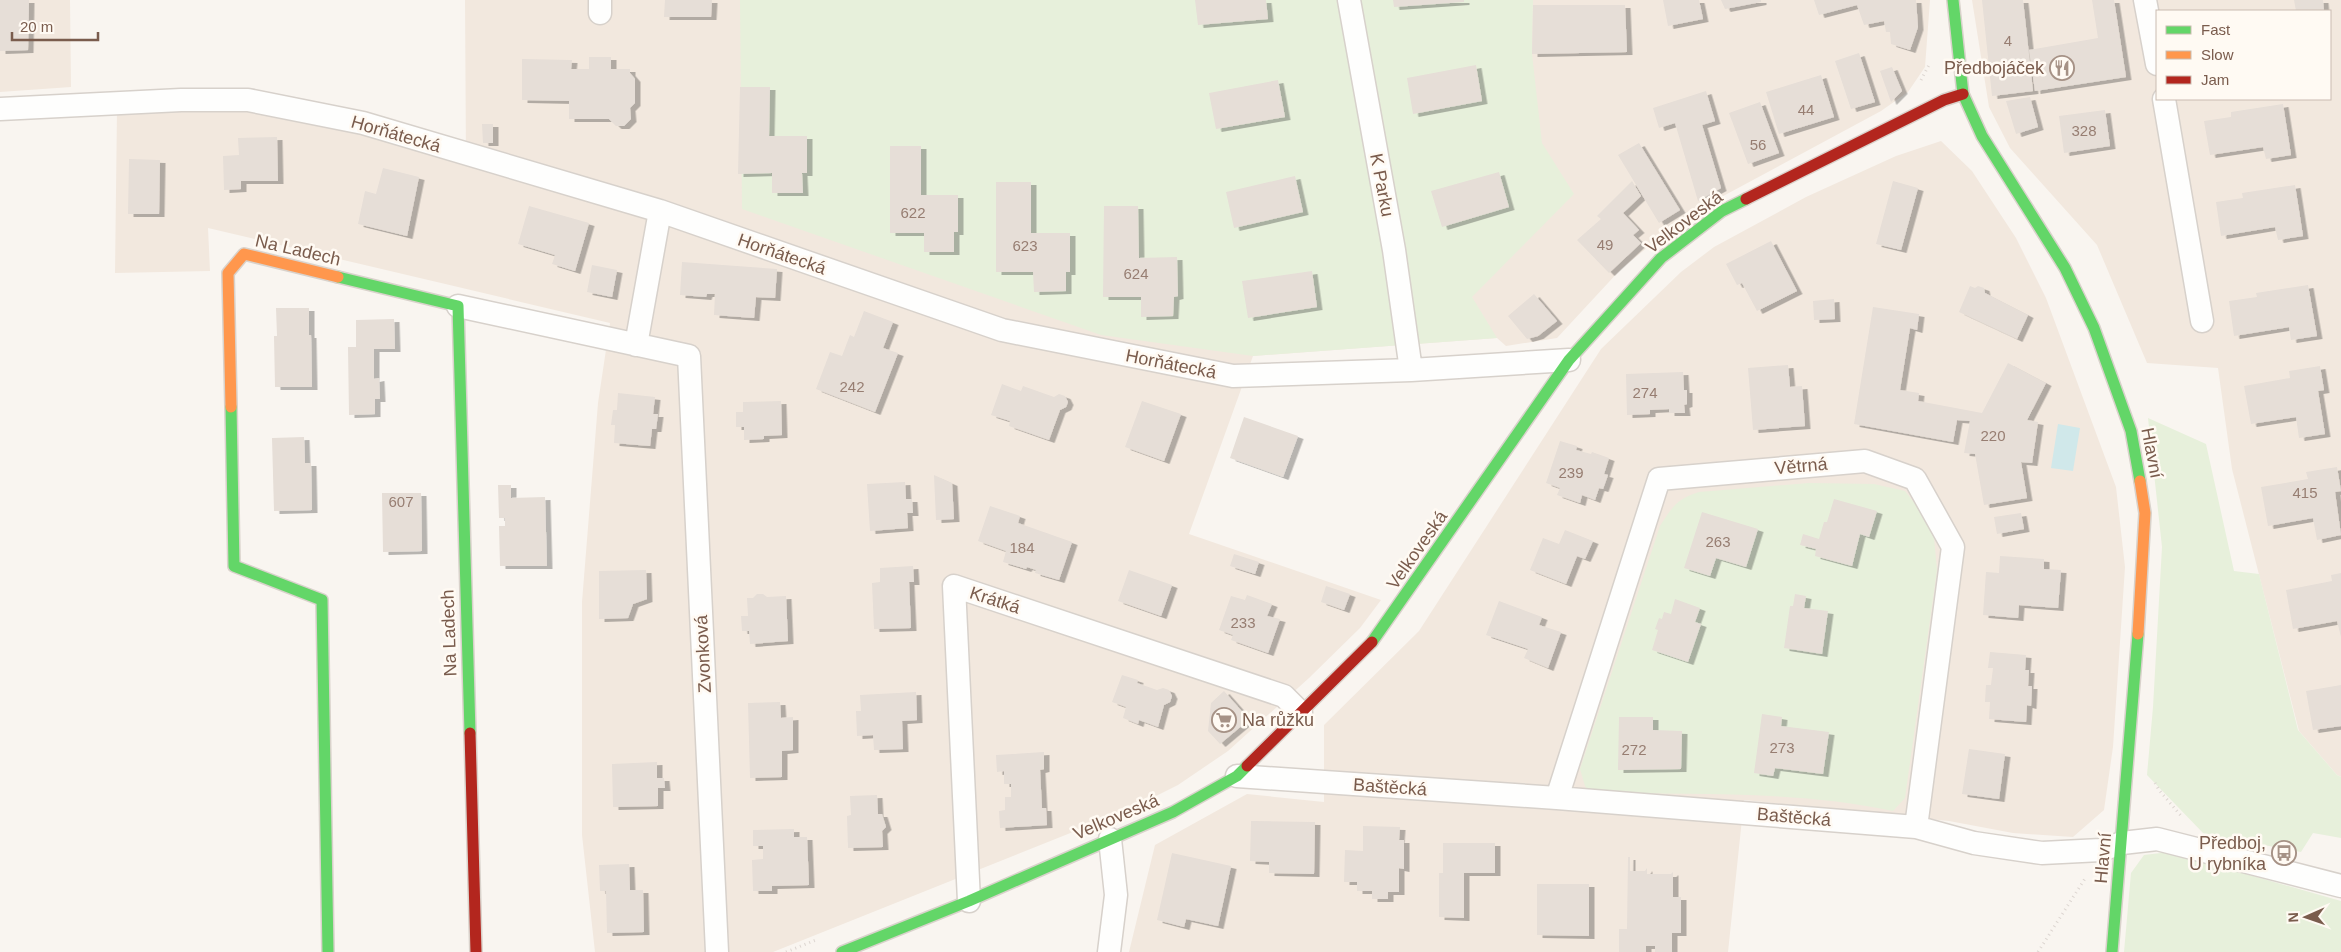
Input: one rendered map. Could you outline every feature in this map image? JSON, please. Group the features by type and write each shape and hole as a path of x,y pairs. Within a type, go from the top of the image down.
{"street":[{"name":"K Parku","path":"1350,0 1394,250 1412,370"},
{"name":"Hlavní","path":"1953,0 1963,94 1982,136 2065,268 2094,328 2131,431 2144,512 2138,631 2111,847 2112,952"},
{"path":"2145,0 2156,59"},
{"name":"Velkoveská","path":"842,952 969,901 1173,812 1237,776 1378,638 1570,360 1661,258 1722,212 1944,100 1963,94"},
{"name":"Horňátecká","path":"0,109 181,100 248,100 363,123 660,211 1002,330 1233,376 1412,370 1570,360"},
{"path":"2164,100 2202,320"},
{"path":"458,306 636,345 660,211"},
{"name":"Na Ladech","path":"328,952 322,600 234,566 228,273 244,254 458,306 476,952"},
{"name":"Zvonková","path":"636,345 689,356 717,952"},
{"name":"Větrná","path":"1558,798 1659,478 1865,461 1915,479 1953,547 1916,827"},
{"name":"Krátká","path":"969,901 954,586 1284,696 1301,713"},
{"name":"Baštěcká","path":"1237,776 1558,798 1916,827 1974,843 2042,853 2111,847 2157,839 2341,886"},
{"path":"1110,839 1116,895 1110,952"}],"path":[{"path":"1916,87 1932,59"},
{"path":"2038,952 2111,847"},
{"path":"786,952 819,939"}],"shaded area":[{"path":"0,0 70,0 71,87 0,92"},
{"path":"465,0 1930,0 1925,67 1908,92 1881,111 1686,216 1621,269 1557,338 1506,346 1497,338 1253,356 1189,534 1381,600 1360,628 1309,678 1228,751 1178,785 1128,810 773,952 595,952 582,835 582,602 598,403 610,323 208,228 210,271 115,273 117,110 242,109 349,128 466,162"},
{"path":"1972,0 2341,0 2341,777 2337,775 2299,731 2232,469 2218,368 2147,363 2097,245 2010,148 1989,107"},
{"path":"1941,141 1972,171 2016,238 2046,298 2116,487 2125,567 2113,747 2104,810 2073,837 2013,833 1949,821 1744,800 1728,952 1129,952 1155,845 1247,794 1324,802 1324,725 1419,631 1601,349 1681,272 1714,247 1806,197 1896,156"}],"green space":[{"path":"740,0 1533,0 1532,54 1542,143 1574,194 1472,297 1497,338 1253,356 1101,335 742,209"},
{"path":"2148,418 2206,444 2234,571 2259,574 2298,730 2337,775 2341,777 2341,838 2313,833 2301,852 2204,834 2147,775 2153,707 2162,547"},
{"path":"1809,483 1874,484 1905,491 1919,509 1934,538 1937,570 1905,798 1893,811 1856,804 1781,797 1591,793 1585,786 1580,769 1660,526 1668,514 1680,501 1699,492"},
{"path":"2169,852 2341,901 2341,952 2124,952 2131,873 2144,855"}],"water":[{"path":"2058,424 2080,428 2073,471 2051,468"}],"building":[{"path":"0,0 29,0 28,50 0,51"},
{"path":"665,0 712,0 711,17 664,17"},
{"path":"1195,0 1266,0 1268,19 1198,25"},
{"path":"1393,0 1464,0 1464,2 1394,7"},
{"path":"1663,0 1699,0 1703,19 1668,26"},
{"path":"1721,0 1761,0 1761,2 1725,9"},
{"path":"1814,0 1916,0 1918,27 1910,50 1891,44 1890,32 1886,32 1884,21 1864,25 1857,5 1819,15"},
{"path":"1982,0 2023,0 2033,91 1992,96"},
{"path":"2092,0 2114,0 2126,77 2035,91 2029,50 2098,38"},
{"path":"2294,0 2323,0 2324,10 2296,10"},
{"path":"1533,5 1625,5 1627,52 1532,54"},
{"path":"1859,53 1875,102 1851,109 1835,61"},
{"path":"589,57 611,57 611,69 630,69 630,73 635,79 635,103 630,108 631,119 624,126 616,126 609,119 569,119 569,101 522,100 522,59 572,60 571,69 589,69"},
{"path":"1476,65 1482,101 1413,114 1407,78"},
{"path":"1892,67 1902,91 1891,102 1880,71"},
{"path":"1821,75 1834,117 1779,134 1766,92"},
{"path":"1278,80 1285,117 1216,129 1209,93"},
{"path":"740,87 770,87 769,136 807,136 807,173 802,173 803,193 772,193 772,173 738,174"},
{"path":"1706,91 1715,121 1702,125 1721,188 1698,201 1675,123 1659,128 1653,108"},
{"path":"2030,97 2038,127 2016,134 2006,101"},
{"path":"1760,102 1779,153 1748,164 1729,113"},
{"path":"2283,104 2291,155 2266,159 2263,147 2210,155 2204,121 2231,117 2231,112"},
{"path":"2105,110 2110,146 2064,153 2059,116"},
{"path":"482,124 493,124 493,143 483,143"},
{"path":"277,137 278,181 241,181 241,189 224,190 223,156 239,155 238,138"},
{"path":"1639,143 1680,210 1659,223 1618,155"},
{"path":"890,146 921,146 921,195 958,195 958,232 954,232 954,252 924,252 924,233 890,233"},
{"path":"129,159 160,160 159,214 128,214"},
{"path":"383,168 419,177 407,236 358,224 365,191 376,194"},
{"path":"1499,172 1509,207 1442,227 1431,191"},
{"path":"1295,176 1303,212 1234,228 1226,192"},
{"path":"1632,181 1641,196 1623,213 1639,230 1633,235 1641,243 1609,273 1577,240 1601,219 1597,216"},
{"path":"1893,181 1918,188 1901,250 1876,244"},
{"path":"996,182 1031,182 1031,233 1070,233 1070,272 1066,272 1066,291 1034,292 1033,272 996,272"},
{"path":"2295,185 2303,236 2278,240 2275,227 2221,236 2216,202 2243,198 2242,193"},
{"path":"529,206 589,223 575,271 552,264 555,255 518,244"},
{"path":"1104,206 1138,206 1139,258 1177,257 1178,296 1174,297 1173,316 1141,317 1141,297 1103,297"},
{"path":"1771,241 1797,291 1757,311 1742,283 1737,285 1726,264"},
{"path":"682,262 777,269 775,298 756,297 754,318 714,315 715,294 707,294 706,297 680,295"},
{"path":"592,265 617,270 612,297 587,292"},
{"path":"1312,271 1317,307 1248,318 1242,281"},
{"path":"2308,285 2317,336 2291,340 2289,327 2234,336 2229,301 2257,297 2256,293"},
{"path":"1970,286 1984,288 1985,293 2028,315 2017,339 1959,312"},
{"path":"1534,294 1557,321 1538,336 1527,339 1508,316"},
{"path":"1834,299 1835,319 1814,320 1813,301"},
{"path":"1873,307 1919,314 1917,330 1910,328 1900,390 1919,393 1918,401 1982,413 2008,363 2046,383 2027,420 2038,422 2032,463 2021,462 2027,498 1984,505 1975,454 1964,453 1970,421 1957,420 1953,442 1854,424"},
{"path":"276,308 309,308 312,387 275,387 274,336 277,336"},
{"path":"864,311 893,322 883,348 898,353 875,412 816,389 830,352 842,356 850,335 854,337"},
{"path":"394,319 395,349 374,349 374,379 379,378 380,399 375,399 375,414 349,415 348,347 356,347 356,320"},
{"path":"1788,365 1790,387 1802,386 1805,426 1753,430 1748,368"},
{"path":"2320,366 2324,390 2318,391 2325,434 2299,438 2296,417 2251,424 2244,386 2290,378 2289,371"},
{"path":"1683,372 1684,390 1687,390 1687,404 1684,405 1685,413 1669,413 1669,409 1650,410 1650,414 1627,415 1626,374"},
{"path":"1002,384 1021,391 1023,386 1054,397 1059,394 1065,396 1068,402 1066,407 1060,410 1049,440 1009,426 1010,421 991,415"},
{"path":"618,393 655,397 653,414 658,414 656,429 652,429 650,446 614,443 615,425 611,425 613,410 617,410"},
{"path":"781,401 782,435 764,436 764,439 744,440 744,427 736,427 736,412 743,412 743,402"},
{"path":"1142,401 1181,414 1164,461 1125,447"},
{"path":"1244,417 1298,436 1283,477 1230,458"},
{"path":"304,437 305,463 311,463 312,510 274,511 272,438"},
{"path":"1560,441 1577,446 1576,450 1591,454 1592,452 1609,458 1604,474 1608,475 1603,489 1599,488 1595,500 1582,495 1580,503 1557,495 1560,488 1546,483"},
{"path":"2337,467 2341,491 2335,492 2341,535 2317,540 2313,518 2268,526 2261,487 2308,479 2306,472"},
{"path":"934,475 952,483 954,519 936,520"},
{"path":"905,482 906,499 912,499 913,513 907,513 908,528 870,531 867,484"},
{"path":"498,485 511,485 511,498 545,497 547,566 500,566 499,526 505,526 505,518 499,518"},
{"path":"382,493 421,493 422,551 383,552"},
{"path":"1834,499 1877,511 1869,537 1860,534 1852,566 1815,556 1816,549 1800,545 1803,534 1819,539 1824,522 1827,522"},
{"path":"990,506 1020,516 1018,523 1072,542 1059,580 1035,573 1036,570 1027,567 1026,569 1003,562 1006,551 978,541"},
{"path":"1702,512 1758,529 1746,567 1716,558 1710,576 1684,568"},
{"path":"2021,513 2024,529 1997,534 1994,517"},
{"path":"1565,530 1593,541 1585,559 1577,556 1566,584 1530,570 1543,538 1559,544"},
{"path":"1234,554 1259,562 1255,574 1230,566"},
{"path":"2000,556 2044,559 2044,569 2061,570 2058,608 2019,605 2018,618 1983,615 1986,572 1999,573"},
{"path":"913,566 914,582 909,582 911,628 874,629 872,583 880,582 880,568"},
{"path":"646,570 647,599 633,604 628,618 599,619 599,571"},
{"path":"1129,570 1172,585 1161,616 1118,601"},
{"path":"2341,573 2341,637 2337,621 2293,629 2286,590 2332,581 2331,575"},
{"path":"1326,586 1350,594 1344,610 1321,602"},
{"path":"757,594 763,594 767,597 786,596 788,641 750,644 749,631 742,631 741,616 748,616 747,598 753,598"},
{"path":"1795,594 1806,596 1804,608 1828,611 1822,654 1784,648 1790,606 1793,606"},
{"path":"1247,595 1272,604 1267,616 1280,619 1268,653 1231,640 1233,635 1219,630 1231,596 1245,600"},
{"path":"1675,599 1700,608 1695,622 1701,624 1688,662 1652,650 1658,630 1655,629 1659,618 1662,619 1664,612 1671,614"},
{"path":"1499,601 1542,617 1539,625 1561,632 1548,668 1524,658 1528,649 1486,635"},
{"path":"1990,652 2026,655 2025,670 2029,670 2028,686 2032,686 2031,706 2027,705 2026,722 1989,719 1990,702 1985,702 1986,685 1991,685 1993,668 1988,668"},
{"path":"1122,675 1138,680 1137,683 1157,690 1163,688 1169,690 1172,696 1170,702 1164,705 1158,727 1139,720 1138,724 1123,718 1126,707 1112,702"},
{"path":"2341,685 2341,726 2313,730 2306,691"},
{"path":"1224,691 1246,716 1245,723 1220,744 1208,731 1211,703"},
{"path":"916,692 917,720 902,721 903,749 874,750 873,735 857,736 856,711 861,711 860,695"},
{"path":"780,702 781,718 793,717 793,750 782,751 782,777 750,778 748,703"},
{"path":"1762,714 1782,717 1781,726 1829,732 1823,774 1775,768 1773,776 1754,773"},
{"path":"1619,717 1653,717 1653,730 1682,731 1681,769 1618,770"},
{"path":"1969,749 2005,754 1999,799 1962,794"},
{"path":"1044,752 1044,769 1040,770 1042,808 1046,808 1047,825 1000,828 999,811 1005,810 1005,797 1011,797 1011,784 1004,784 1004,771 997,772 996,755"},
{"path":"657,762 657,778 664,778 665,788 658,788 658,806 613,807 612,764"},
{"path":"877,795 878,814 882,814 886,827 882,831 883,847 848,848 847,816 851,815 850,796"},
{"path":"1251,821 1315,822 1314,874 1269,873 1269,862 1250,861"},
{"path":"1363,826 1400,827 1399,840 1404,840 1404,869 1399,868 1399,892 1388,892 1388,899 1372,899 1372,891 1357,891 1357,882 1344,882 1345,850 1363,851"},
{"path":"794,829 794,837 807,837 809,885 772,886 772,891 753,891 752,860 763,859 763,846 753,846 753,830"},
{"path":"1443,843 1495,843 1495,873 1464,873 1464,918 1439,917 1439,873 1443,873"},
{"path":"1172,853 1231,866 1218,926 1186,919 1184,927 1157,920"},
{"path":"1628,857 1630,857 1630,871 1645,871 1647,868 1647,874 1671,874 1673,872 1673,897 1681,897 1681,933 1672,933 1672,952 1655,952 1655,946 1646,946 1646,952 1619,952 1619,929 1627,929"},
{"path":"629,864 630,890 643,890 644,932 607,933 606,891 600,891 599,865"},
{"path":"1537,884 1589,884 1589,936 1537,935"}],"traffic: fast":[{"path":"1953,0 1963,94 1982,136 2065,268 2094,328 2131,431 2140,481"},
{"path":"1372,642 1569,360 1661,258 1722,211 1746,199"},
{"path":"338,277 458,306 470,733"},
{"path":"231,407 234,566 322,600 328,952"},
{"path":"2112,952 2138,634"},
{"path":"842,952 969,901 1173,812 1237,776 1247,766"}],"traffic: slow":[{"path":"231,407 228,273 244,254 338,277"},
{"path":"2138,634 2145,513 2140,481"}],"traffic: jam":[{"path":"1746,199 1944,100 1963,94"},
{"path":"1247,766 1372,642"},
{"path":"470,733 476,952"}],"place":[{"name":"Předbojáček","path":"2062,68"},
{"name":"Na růžku","path":"1224,720"},
{"name":"Předboj, U rybníka","path":"2284,853"}]}
